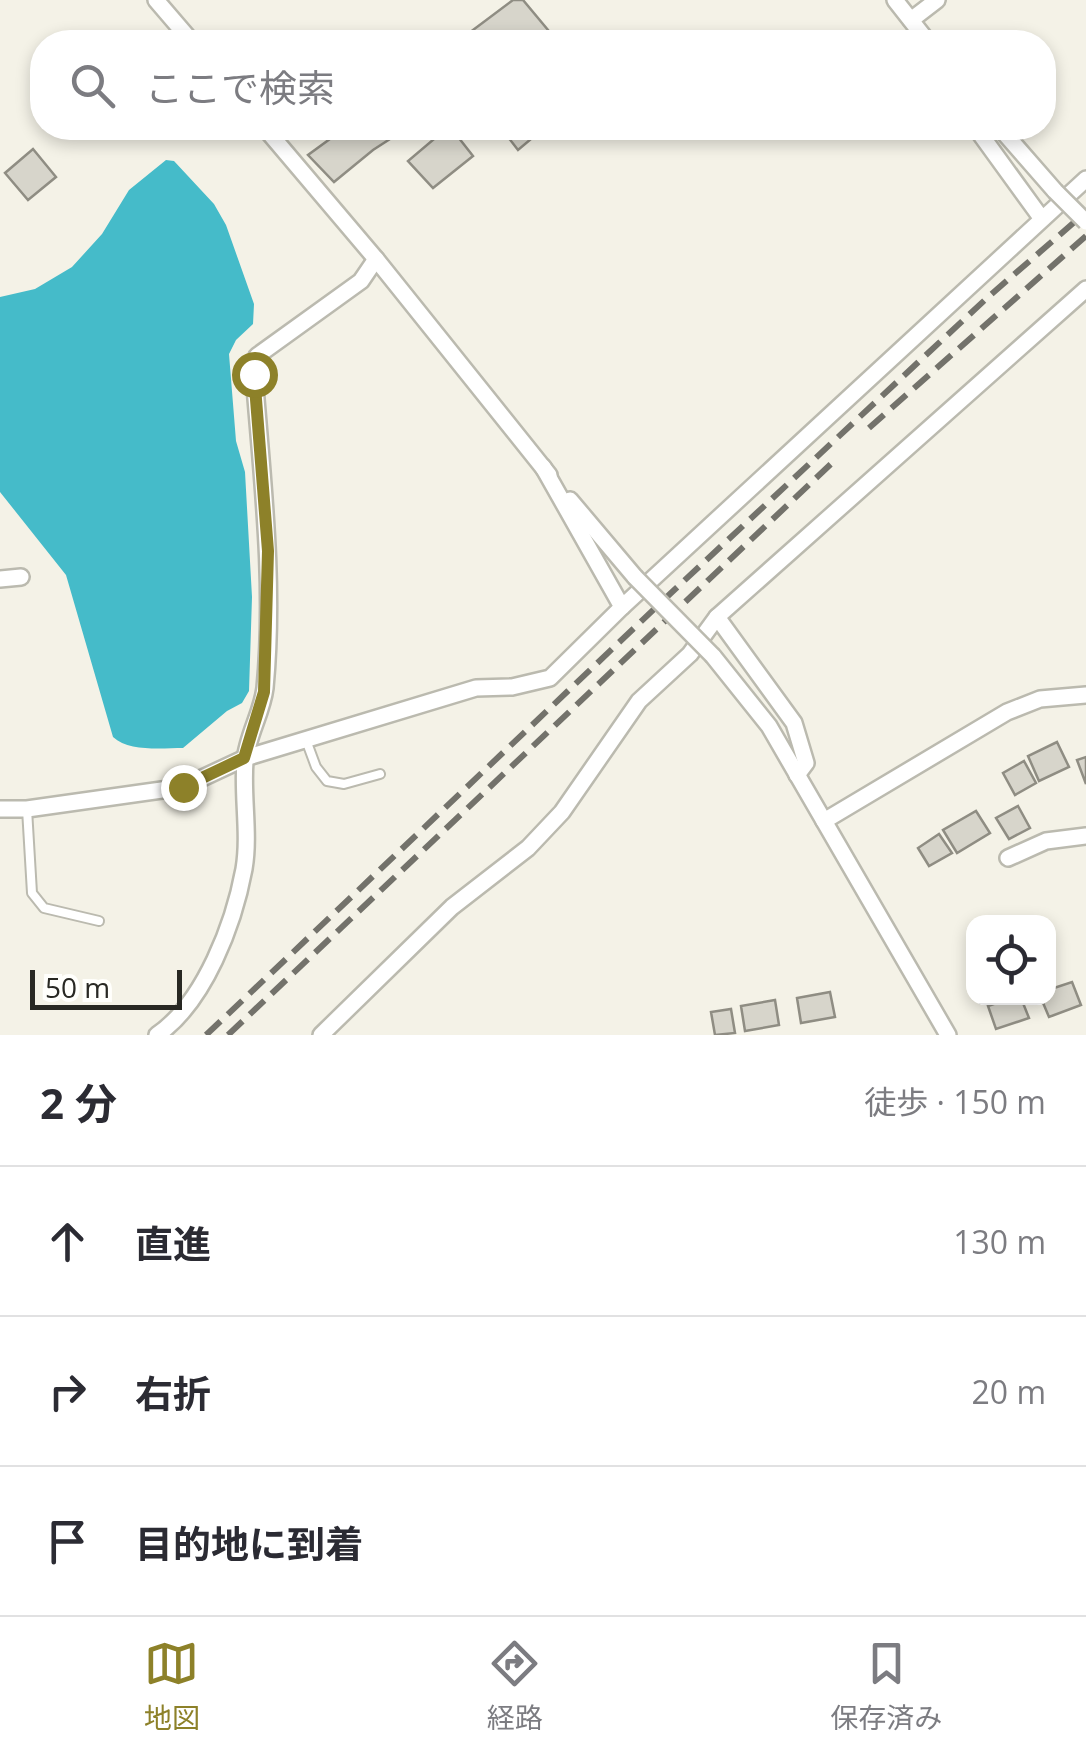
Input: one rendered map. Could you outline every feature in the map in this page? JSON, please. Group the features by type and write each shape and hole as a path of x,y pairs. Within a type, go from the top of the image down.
{"street":[{"path":"156,0 182,30"},
{"path":"895,0 919,30"},
{"path":"912,20 937,0"},
{"path":"274,140 376,259 542,468 635,578 714,656 769,726 948,1035"},
{"path":"985,140 1042,219"},
{"path":"1011,140 1086,222"},
{"path":"0,809 27,810 183,787 244,758 476,688 512,687 550,678 1086,179"},
{"path":"158,1035 195,996 224,938 244,866 244,758 264,692 268,551 254,374 257,356 362,281 376,259"},
{"path":"321,1035 452,907 528,848 562,812 640,701 690,654 717,617 1086,289"},
{"path":"542,468 622,607"},
{"path":"0,579 21,577"},
{"path":"717,617 794,723 806,763 797,775"},
{"path":"824,821 1007,712 1040,699 1086,695"},
{"path":"1008,858 1046,841 1086,836"}],"lane":[{"path":"306,740 316,766 328,781 344,784 380,774"},
{"path":"27,810 32,893 44,908 99,921"}],"water":[{"path":"166,160 174,161 214,204 226,225 254,304 253,324 236,340 229,354 236,441 245,472 252,597 249,691 242,703 183,748 137,747 113,737 66,575 0,492 0,297 35,289 72,267 102,234 129,190"}],"building":[{"path":"513,0 523,0 548,30 473,30"},
{"path":"329,140 388,140 334,182 308,155"},
{"path":"433,140 460,140 473,156 433,188 408,161"},
{"path":"510,140 530,140 518,150"},
{"path":"33,149 56,177 28,200 5,173"},
{"path":"1057,742 1069,767 1039,781 1028,756"},
{"path":"1086,757 1086,784 1077,760"},
{"path":"1024,761 1036,783 1015,795 1003,773"},
{"path":"1018,806 1030,828 1009,839 996,818"},
{"path":"976,811 990,833 957,853 943,830"},
{"path":"939,834 952,853 929,866 918,848"},
{"path":"1072,982 1081,1005 1049,1017 1044,1005 1056,1005 1056,987"},
{"path":"830,992 835,1017 801,1023 797,998"},
{"path":"775,1000 779,1025 745,1031 741,1006"},
{"path":"1024,1005 1029,1018 996,1029 988,1006"},
{"path":"731,1009 735,1033 715,1035 711,1012"}],"railway":[{"path":"206,1035 671,593 987,298 1086,212"},
{"path":"869,428 1086,236"},
{"path":"228,1035 833,462"}],"route":[{"path":"183,787 244,758 264,692 268,551 254,374"}]}
